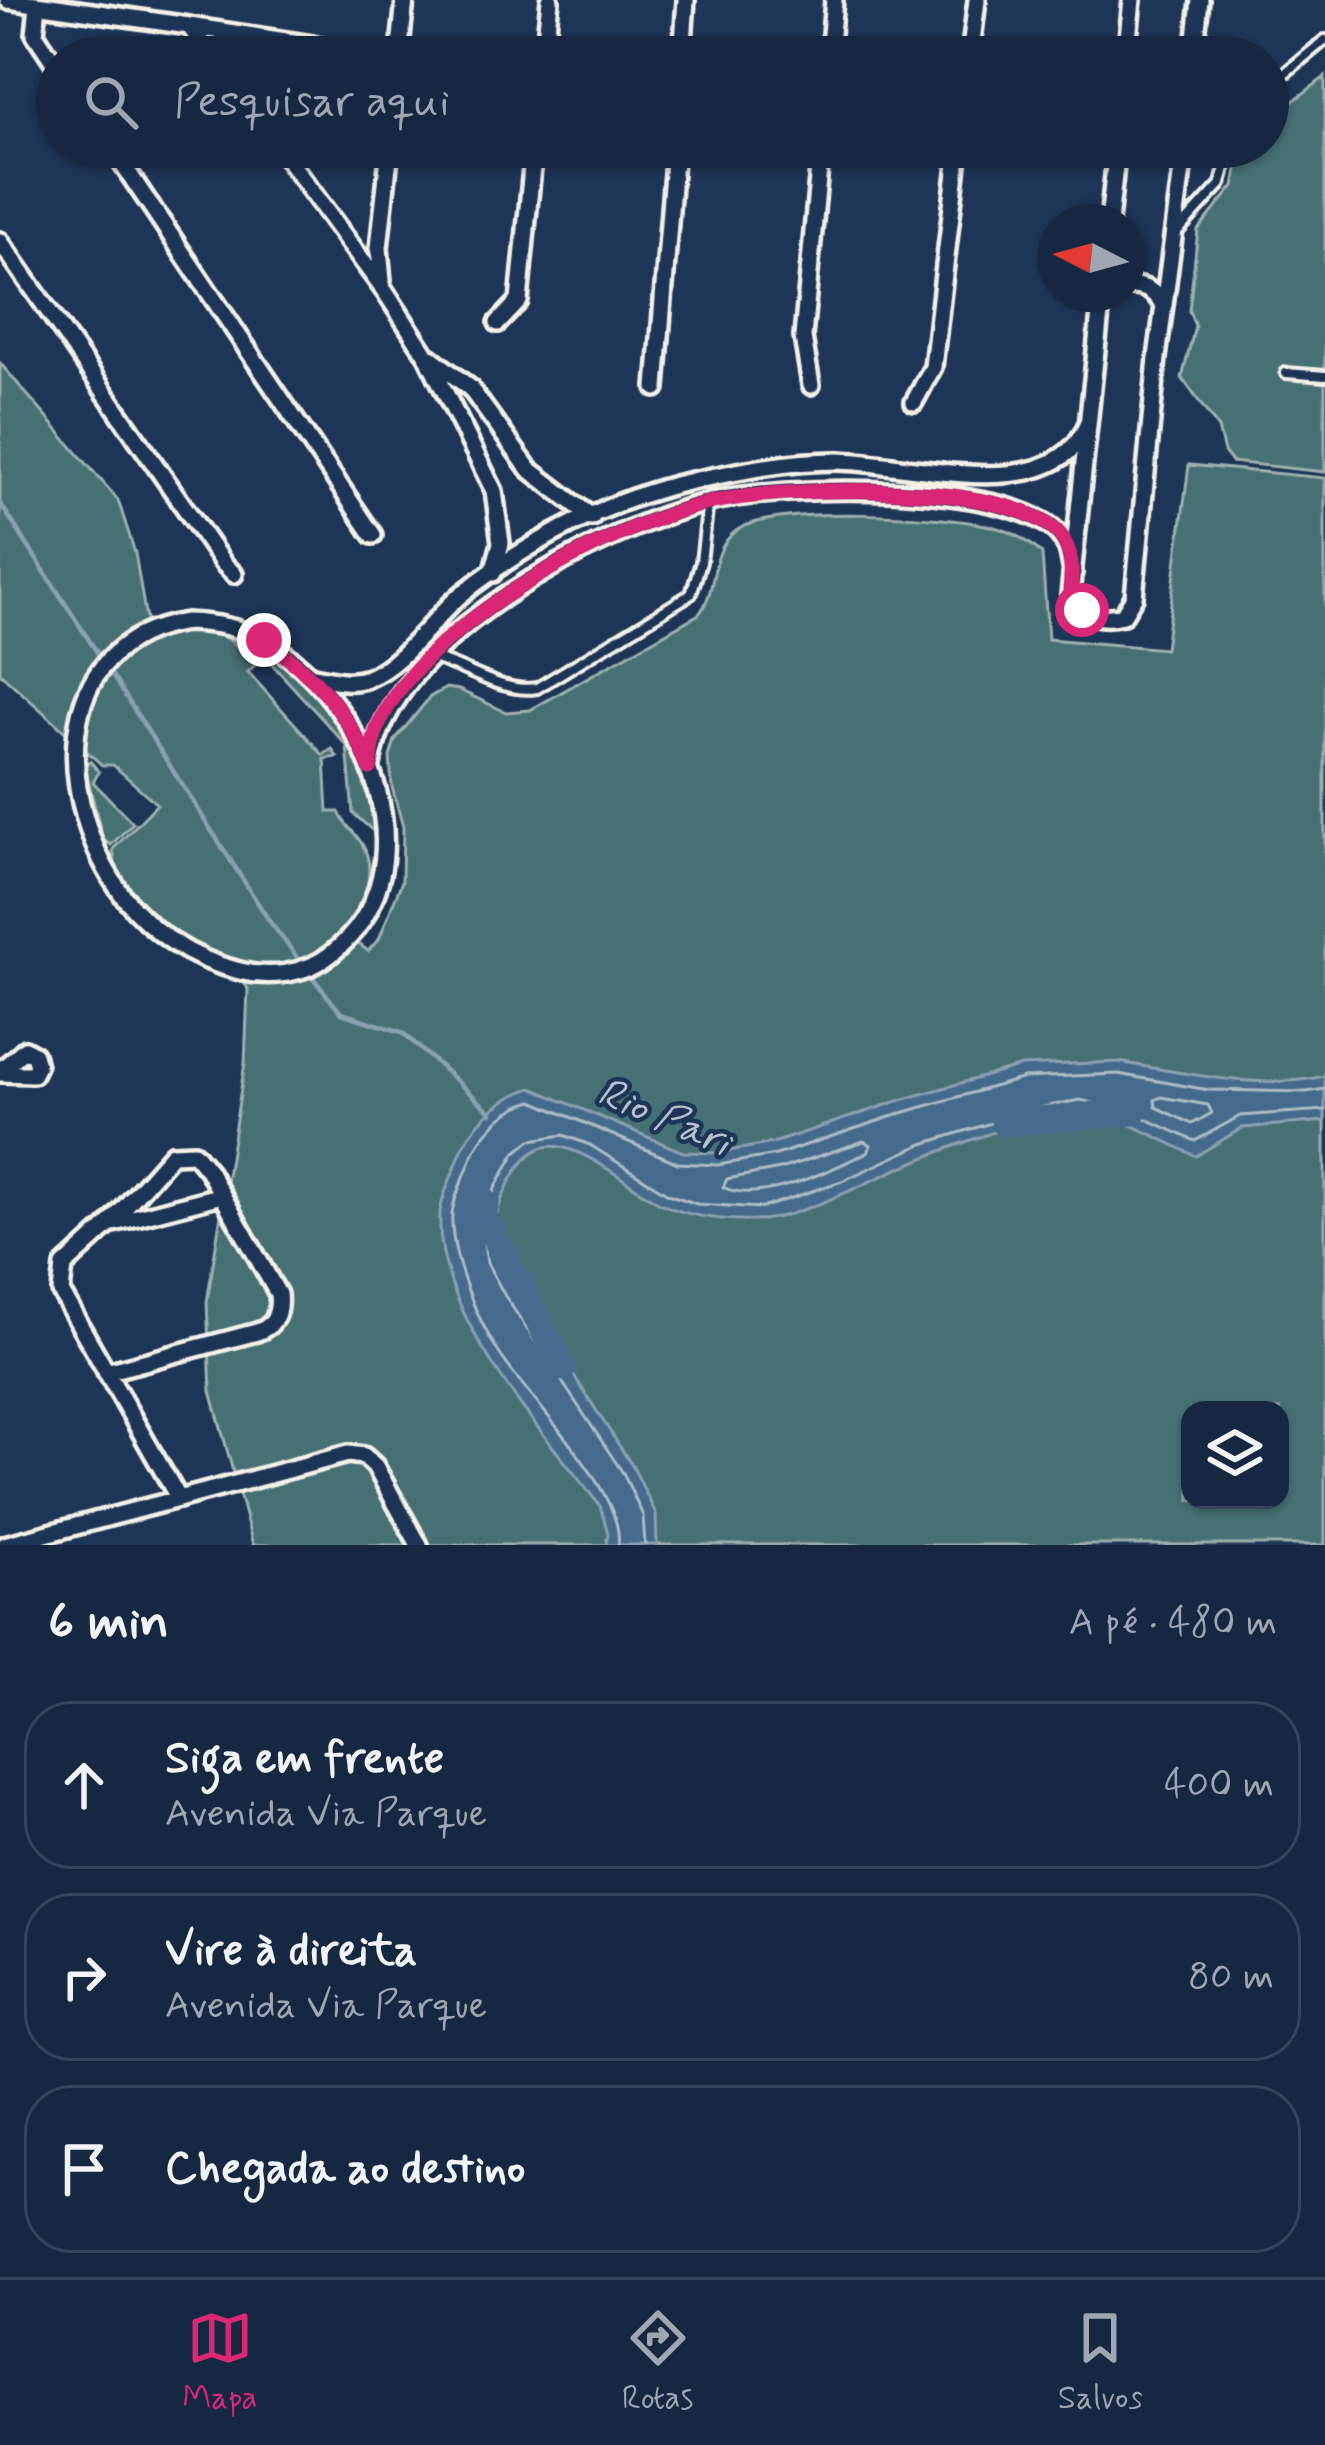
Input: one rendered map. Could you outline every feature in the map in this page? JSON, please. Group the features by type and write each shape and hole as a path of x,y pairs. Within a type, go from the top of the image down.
{"street":[{"path":"8,0 256,36"},
{"path":"399,36 405,0"},
{"path":"546,36 550,0"},
{"path":"683,36 686,0"},
{"path":"831,36 834,0"},
{"path":"972,36 976,0"},
{"path":"1128,36 1132,0"},
{"path":"1196,36 1200,0"},
{"path":"36,37 38,4"},
{"path":"190,26 197,36"},
{"path":"125,168 373,535"},
{"path":"294,168 427,356 494,491 501,543 494,573"},
{"path":"386,293 379,272 388,168"},
{"path":"498,323 519,301 532,168"},
{"path":"656,388 673,168"},
{"path":"811,385 802,338 818,168"},
{"path":"914,402 933,367 957,168"},
{"path":"1111,204 1115,168"},
{"path":"1103,312 1070,595 1082,610 1096,617 1123,615 1134,597 1183,168"},
{"path":"0,241 234,574"},
{"path":"1145,288 1164,305"},
{"path":"427,356 470,388 530,470 592,517"},
{"path":"309,675 340,681 371,677 464,592 494,573 592,517 685,482 784,464 855,462 1023,475 1055,464 1081,441 1088,423"},
{"path":"370,768 375,735 398,692 495,602 634,528 708,502 759,494 840,491 977,501 1044,521 1068,547 1072,573"},
{"path":"214,623 264,640 309,675 333,699 370,768 384,831 370,907 343,945 303,968 268,975 213,965 156,930 126,898 103,862 77,791 81,709 105,663 137,634 160,626 214,623"},
{"path":"106,1372 257,1332 278,1314 278,1294 200,1157 187,1151 172,1154 62,1270 62,1292 106,1372 178,1499"},
{"path":"110,1224 222,1195"},
{"path":"4,1545 348,1454 364,1456 375,1466 419,1545"}],"lane":[{"path":"1289,70 1325,40"},
{"path":"1175,236 1221,184 1225,168"},
{"path":"1286,373 1325,376"},
{"path":"430,658 510,688 536,688 691,594 708,502"}],"green space":[{"path":"1325,77 1325,472 1232,462 1218,428 1182,378 1195,326 1189,311 1198,230 1234,186 1237,168 1289,168 1289,104"},
{"path":"0,363 118,500 135,553 148,631 196,629 230,641 256,664 248,672 323,755 332,749 337,757 325,759 328,812 339,812 362,844 369,865 363,898 346,927 351,938 368,951 379,939 402,881 403,827 390,757 395,740 430,697 446,688 506,712 530,710 699,614 721,549 736,531 785,517 861,514 994,527 1020,537 1042,554 1048,639 1165,649 1189,465 1325,478 1325,1545 253,1545 211,1391 207,1302 245,1063 248,989 236,970 186,944 149,914 116,871 113,849 157,804 113,765 102,765 0,673"},
{"path":"265,648 309,685 340,724 361,770 376,825 373,831 353,813 347,746 261,652"},
{"path":"90,761 99,772 93,782 133,823 111,845 103,840 85,767"}],"water":[{"name":"Rio Pari","path":"1119,1062 1248,1081 1325,1076 1325,1121 1242,1128 1196,1156 1116,1120 1067,1113 979,1137 816,1205 760,1220 685,1213 586,1156 555,1146 532,1153 516,1172 498,1210 494,1233 499,1260 633,1467 656,1514 657,1545 606,1545 608,1533 600,1506 496,1369 454,1291 443,1252 440,1214 444,1194 462,1149 486,1116 507,1099 532,1088 683,1152 718,1153 773,1143 1021,1066"}],"waterway":[{"path":"0,503 102,660"},
{"path":"108,669 270,922 303,965"},
{"path":"310,974 341,1013 402,1032 492,1113"},
{"name":"Rio Pari","path":"1004,1123 1133,1112"},
{"name":"Rio Pari","path":"486,1204 483,1214 563,1368"}],"route":[{"path":"264,640 295,660 333,699 370,768 375,735 398,692 444,643 495,602 634,528 708,502 759,494 872,491 1006,507 1044,521 1057,532 1068,547 1070,595 1082,610"}]}
